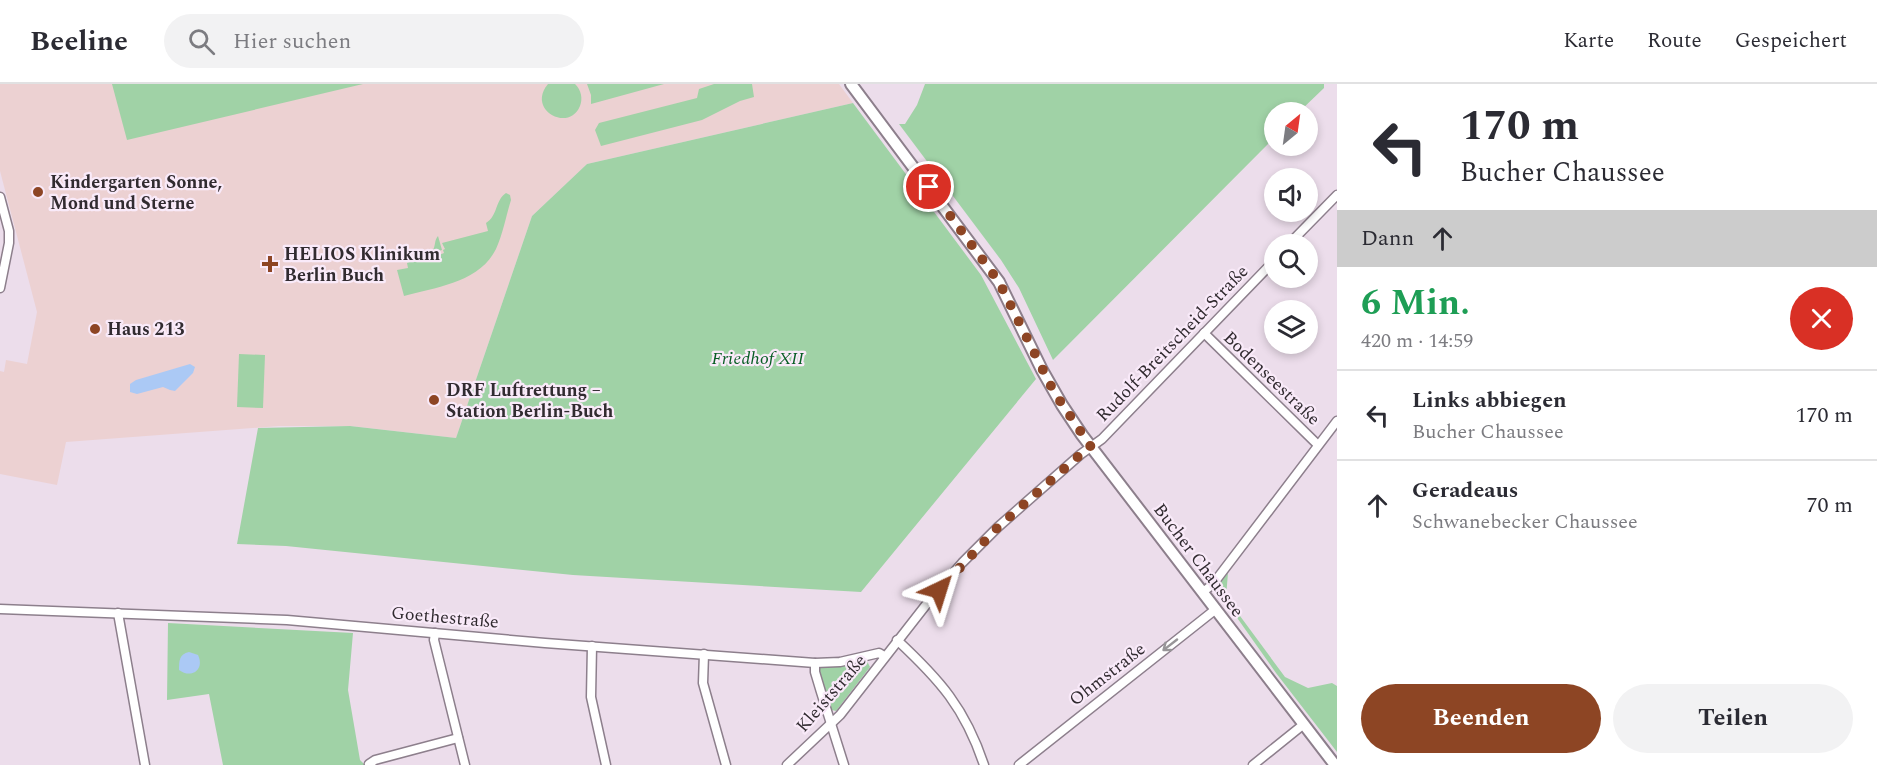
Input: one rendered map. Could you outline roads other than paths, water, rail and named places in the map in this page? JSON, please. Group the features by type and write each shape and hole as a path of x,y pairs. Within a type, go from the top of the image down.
{"main road":[{"name":"Bucher Chaussee","path":"851,84 999,282 1042,370 1062,405 1091,447 1335,765"}],"street":[{"path":"1299,234 1337,195"},
{"path":"0,197 9,231 9,243 0,288"},
{"name":"Rudolf-Breitscheid-Straße","path":"897,640 948,578 998,527 1081,454 1102,439 1264,271"},
{"name":"Bodenseestraße","path":"1204,333 1318,445"},
{"path":"1203,592 1213,584 1337,421"},
{"name":"Goethestraße","path":"0,609 287,620 815,663 840,662 879,652 884,656"},
{"name":"Ohmstraße","path":"1019,765 1216,609"},
{"path":"118,613 145,765"},
{"path":"435,633 434,640 465,765"},
{"path":"897,640 925,666 951,696 974,736 984,765"},
{"name":"Kleiststraße","path":"787,765 831,724 897,640"},
{"path":"592,646 591,696 606,765"},
{"path":"704,654 703,683 726,765"},
{"path":"815,663 815,672 844,765"},
{"path":"1253,765 1304,724"},
{"path":"369,764 375,760 458,738"}],"water":[{"path":"190,364 195,367 193,373 175,391 163,387 137,394 130,392 130,384 136,380"},
{"path":"189,652 198,655 200,665 196,672 188,674 179,670 179,664 181,656"}],"place":[{"name":"Kindergarten Sonne, Mond und Sterne","path":"38,192"},
{"name":"HELIOS Klinikum Berlin Buch","path":"270,264"},
{"name":"Haus 213","path":"95,329"},
{"name":"DRF Luftrettung – Station Berlin-Buch","path":"434,400"}],"park label":[{"name":"Friedhof XII","path":"758,358"}]}
